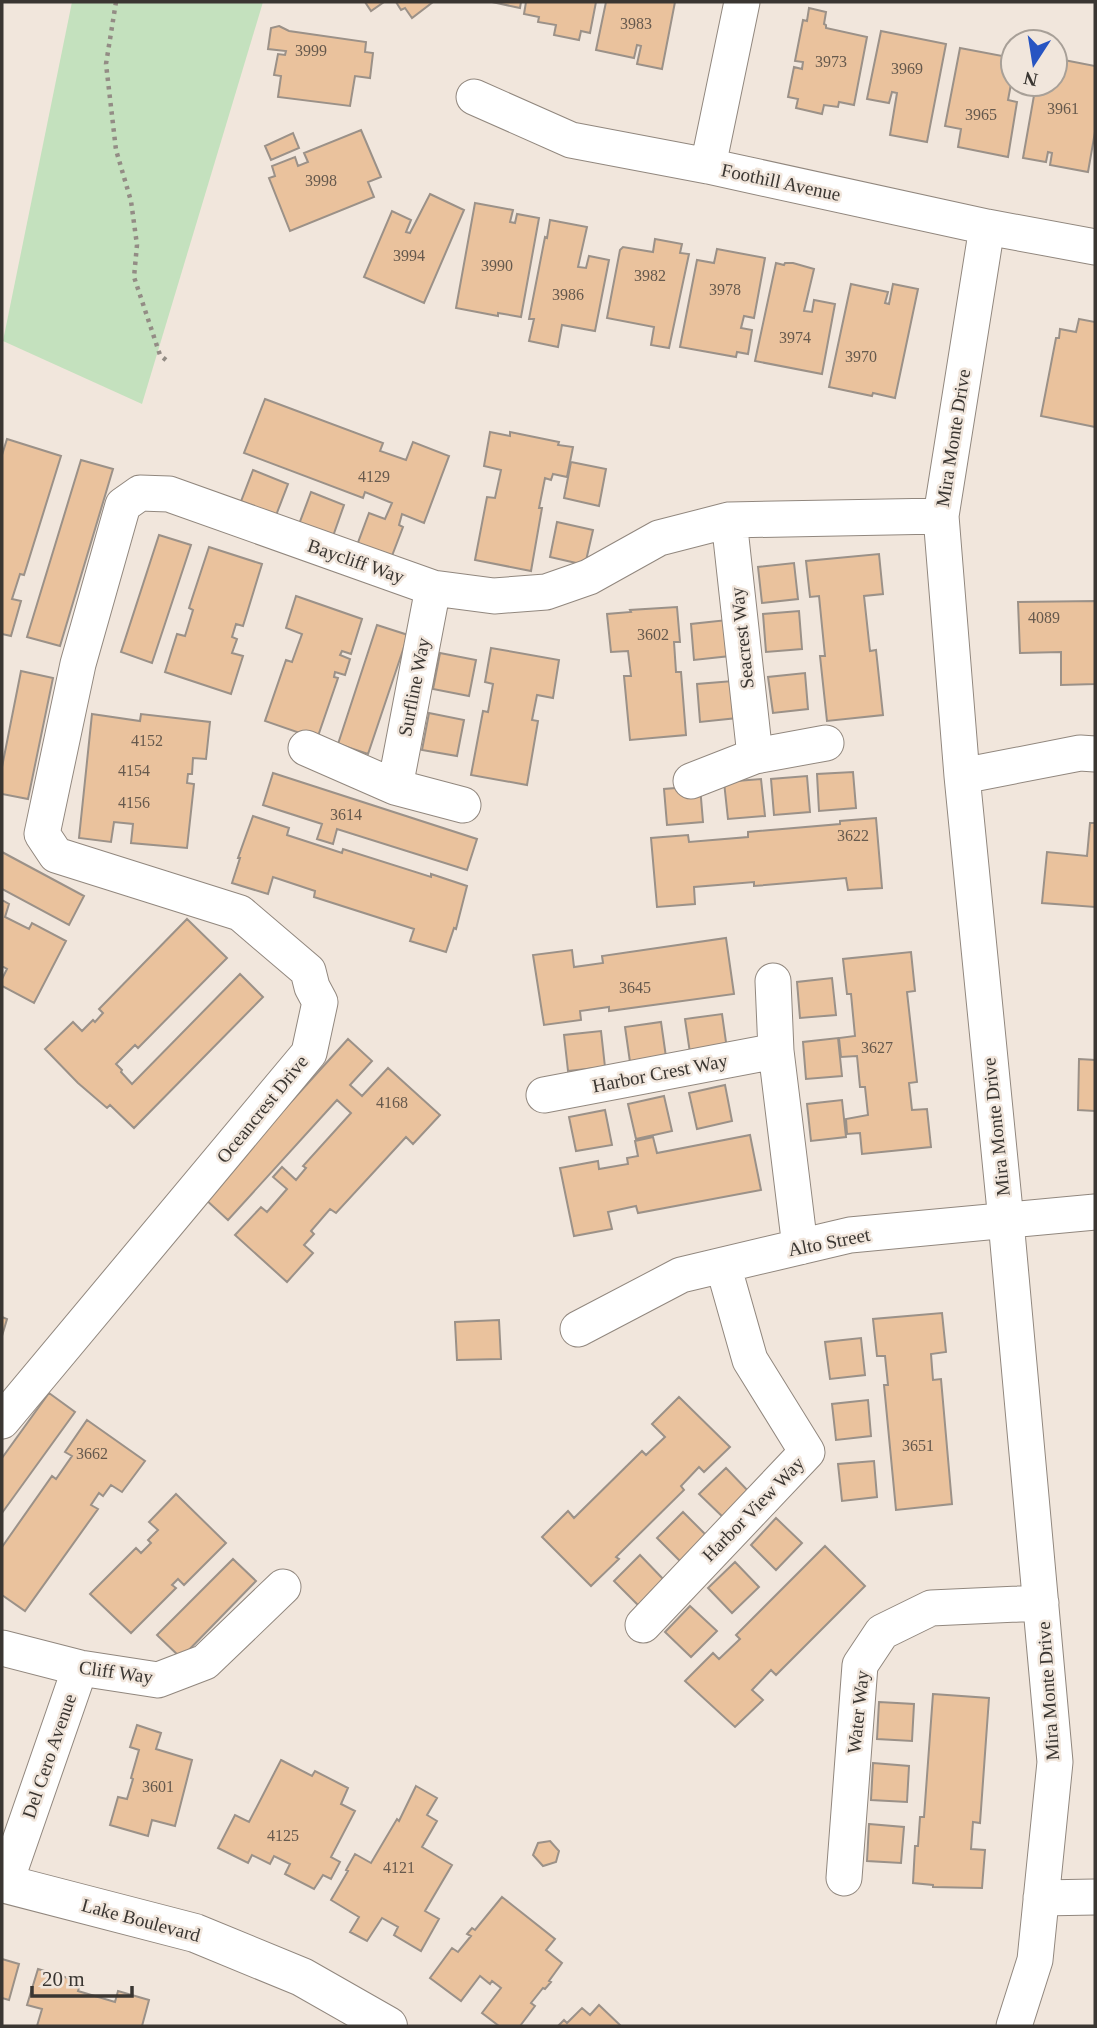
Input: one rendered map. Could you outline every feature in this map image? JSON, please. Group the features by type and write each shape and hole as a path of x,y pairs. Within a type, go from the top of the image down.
{"main road":[{"name":"Lake Boulevard","path":"3,1884 195,1933 302,1977 388,2026"}],"street":[{"path":"708,166 741,2"},
{"name":"Foothill Avenue","path":"474,97 571,140 1095,247"},
{"name":"Mira Monte Drive","path":"987,227 941,516 962,776 1055,1762 1035,1960 1014,2026"},
{"name":"Baycliff Way","path":"52,848 42,834 78,664 123,505 140,493 169,495 433,588 494,596 546,592 589,578 659,538 729,520 941,516"},
{"name":"Seacrest Way","path":"729,520 755,756"},
{"name":"Surfline Way","path":"395,787 433,588"},
{"path":"691,781 755,756 827,743"},
{"path":"306,748 395,787 463,805"},
{"path":"962,776 1080,753 1095,754"},
{"name":"Oceancrest Drive","path":"2,1421 309,1053 320,1002 312,987 309,971 240,913 56,855 52,848"},
{"path":"773,981 776,1051 800,1247"},
{"name":"Harbor Crest Way","path":"544,1095 776,1051"},
{"name":"Alto Street","path":"578,1329 681,1275 850,1235 1095,1212"},
{"name":"Harbor View Way","path":"643,1625 807,1452 750,1360 723,1265"},
{"name":"Cliff Way","path":"2,1648 80,1668 158,1680 205,1662 283,1587"},
{"name":"Water Way","path":"844,1878 860,1665 882,1632 931,1608 1041,1603"},
{"name":"Del Cero Avenue","path":"3,1884 80,1668"},
{"path":"1041,1898 1095,1897"}],"path":[{"path":"116,2 106,64 116,150 131,201 137,245 134,278 160,355 166,360"}],"green space":[{"path":"72,2 263,2 142,404 3,341"}],"building":[{"path":"365,2 384,2 371,11"},
{"path":"396,2 433,2 412,18 405,8 401,10"},
{"path":"492,2 521,2 520,8"},
{"path":"526,2 596,2 590,33 581,31 579,40 554,35 556,25 538,22 539,17 524,14"},
{"path":"606,2 675,2 662,69 637,64 641,46 637,45 634,58 596,50"},
{"path":"809,8 826,12 826,28 867,37 854,105 839,102 838,107 824,105 822,114 796,108 798,99 788,97 794,67 802,69 803,62 795,61 803,20 807,21"},
{"path":"279,26 289,31 366,42 365,52 373,53 370,78 355,76 350,106 278,97 281,76 274,75 278,54 285,55 286,51 268,49 271,28"},
{"path":"881,31 946,44 927,142 890,135 897,93 892,92 889,103 867,99"},
{"path":"960,48 999,55 999,98 1017,102 1008,157 958,147 961,129 945,126"},
{"path":"1069,61 1095,66 1095,132 1088,172 1050,165 1052,153 1048,152 1046,162 1023,158 1034,98 1069,98"},
{"path":"361,130 381,177 368,182 374,197 290,231 269,178 275,176 272,166 295,157 298,166 308,162 304,153"},
{"path":"293,133 299,148 271,160 265,146"},
{"path":"430,194 464,210 424,303 364,277 392,211 411,220 406,232 410,233"},
{"path":"475,203 513,210 510,222 515,223 517,214 539,218 521,317 498,313 498,316 456,308"},
{"path":"550,220 587,227 578,267 586,268 589,256 609,260 595,331 562,325 558,347 529,341 534,319 529,319"},
{"path":"655,239 682,244 680,253 689,254 669,348 651,345 654,327 607,318 620,250 623,247 653,252"},
{"path":"717,249 765,258 754,318 744,316 741,328 752,330 748,354 737,352 736,357 680,347 697,260 714,263"},
{"path":"776,263 793,263 814,269 804,311 812,312 814,300 835,304 822,374 755,361"},
{"path":"851,284 888,292 885,303 889,304 893,284 918,289 895,398 829,387"},
{"path":"1079,319 1095,322 1095,427 1041,416 1056,338 1059,338 1060,329 1076,332"},
{"path":"265,399 383,443 380,451 406,460 413,442 449,456 424,523 402,514 399,525 403,527 390,561 356,548 369,513 385,519 392,503 365,492 363,498 244,453"},
{"path":"490,432 510,436 510,432 573,447 567,477 553,474 551,480 545,478 531,571 475,560 487,497 495,498 501,470 484,466"},
{"path":"7,439 61,456 24,575 20,574 12,599 21,601 11,636 2,634 2,455"},
{"path":"81,460 113,469 60,646 27,637"},
{"path":"571,462 606,469 599,506 564,498"},
{"path":"253,470 288,484 275,518 240,504"},
{"path":"311,492 344,505 332,539 298,527"},
{"path":"557,522 593,530 585,565 550,557"},
{"path":"159,535 191,545 152,663 121,652"},
{"path":"209,547 262,564 243,626 236,624 232,637 237,639 232,653 243,656 231,694 165,672 177,634 185,636 193,610 189,608"},
{"path":"879,554 883,594 864,596 870,651 876,650 883,715 827,721 820,656 825,656 819,596 810,597 806,561"},
{"path":"794,563 798,599 762,603 758,567"},
{"path":"296,596 362,619 351,654 342,651 340,655 350,659 345,675 335,672 334,677 338,678 317,739 265,721 286,660 292,662 302,634 286,628"},
{"path":"1095,601 1095,684 1061,685 1061,652 1020,653 1018,602"},
{"path":"677,607 680,642 674,642 676,672 681,672 686,735 630,740 624,676 631,676 628,651 611,652 607,614"},
{"path":"799,611 802,649 766,652 763,614"},
{"path":"727,620 730,656 694,660 691,624"},
{"path":"377,625 408,635 368,754 338,744"},
{"path":"491,648 559,660 553,698 537,695 532,720 538,721 527,785 471,775 483,711 488,712 493,684 485,682"},
{"path":"440,653 476,660 469,696 433,689"},
{"path":"21,671 53,678 28,799 2,794 2,767"},
{"path":"805,673 808,709 773,713 768,677"},
{"path":"733,681 737,718 700,722 697,684"},
{"path":"429,713 464,720 457,756 422,750"},
{"path":"92,714 140,721 141,714 210,722 206,759 193,758 192,774 188,774 187,783 194,784 187,848 131,843 133,824 114,822 111,842 79,838"},
{"path":"853,772 856,808 819,811 817,774"},
{"path":"273,773 477,839 467,870 337,829 333,844 317,839 322,824 263,805"},
{"path":"807,776 810,812 774,815 771,779"},
{"path":"761,779 765,816 728,819 724,782"},
{"path":"700,786 703,822 667,825 664,789"},
{"path":"253,816 289,828 287,835 342,853 343,849 467,886 456,929 454,928 446,952 410,941 414,929 314,897 315,891 273,877 268,894 232,883"},
{"path":"876,818 882,888 848,890 846,878 754,886 754,882 694,887 695,904 657,907 651,838 688,835 689,842 748,837 748,832"},
{"path":"1090,823 1095,823 1095,907 1042,903 1047,852 1087,856"},
{"path":"2,852 84,896 69,925 2,889"},
{"path":"2,900 9,904 5,917 29,929 32,923 66,941 34,1003 2,986 7,969 2,966"},
{"path":"187,919 227,958 138,1048 135,1045 116,1064 132,1084 240,974 263,997 134,1128 110,1105 107,1108 78,1083 45,1049 73,1022 82,1031 93,1020 95,1022 103,1013 99,1009"},
{"path":"726,938 734,994 609,1011 609,1007 580,1011 581,1020 544,1025 533,955 572,950 574,967 603,963 602,956"},
{"path":"911,952 915,991 907,992 917,1082 909,1083 912,1110 927,1109 931,1147 862,1154 860,1133 847,1134 846,1119 868,1115 865,1087 860,1087 857,1056 841,1057 839,1038 855,1036 851,994 847,994 843,959"},
{"path":"832,978 836,1015 800,1018 797,982"},
{"path":"722,1014 727,1049 690,1053 685,1019"},
{"path":"661,1022 666,1057 630,1062 625,1027"},
{"path":"601,1031 605,1067 568,1071 564,1035"},
{"path":"838,1038 842,1076 806,1079 803,1042"},
{"path":"348,1039 372,1061 350,1085 362,1096 388,1068 440,1115 413,1144 406,1137 336,1213 330,1209 311,1231 314,1234 304,1245 313,1253 287,1282 235,1235 261,1207 267,1212 287,1189 273,1177 282,1167 296,1180 306,1168 303,1166 351,1113 337,1100 228,1220 204,1198"},
{"path":"1079,1059 1095,1060 1095,1111 1078,1110"},
{"path":"725,1085 732,1121 697,1129 689,1093"},
{"path":"664,1096 672,1131 636,1139 628,1104"},
{"path":"842,1100 846,1137 811,1141 807,1104"},
{"path":"605,1110 612,1145 576,1151 569,1117"},
{"path":"750,1135 761,1190 638,1213 636,1206 608,1212 612,1229 574,1236 560,1168 598,1161 599,1169 628,1164 627,1158 638,1156 635,1141 653,1137 657,1153"},
{"path":"942,1313 946,1352 931,1354 933,1380 941,1379 952,1504 896,1510 884,1385 888,1385 885,1356 877,1356 873,1319"},
{"path":"2,1317 7,1319 2,1336"},
{"path":"499,1320 501,1359 457,1360 455,1322"},
{"path":"861,1338 865,1375 830,1379 825,1342"},
{"path":"49,1393 75,1412 2,1513 2,1458"},
{"path":"679,1397 730,1447 704,1472 699,1467 681,1486 684,1490 616,1557 619,1559 591,1586 542,1537 568,1511 574,1518 642,1451 646,1455 665,1437 652,1424"},
{"path":"868,1400 871,1436 836,1440 832,1404"},
{"path":"87,1420 145,1461 122,1492 111,1485 103,1496 99,1493 91,1505 98,1509 25,1611 2,1595 2,1547 52,1476 56,1479 72,1456 65,1452"},
{"path":"874,1461 877,1497 842,1501 838,1464"},
{"path":"726,1468 751,1494 725,1519 699,1494"},
{"path":"176,1494 226,1543 184,1585 178,1579 172,1585 176,1588 131,1633 90,1594 136,1548 141,1553 151,1543 148,1540 158,1530 149,1522"},
{"path":"683,1512 708,1537 682,1563 657,1538"},
{"path":"776,1518 802,1543 776,1570 751,1545"},
{"path":"825,1546 865,1586 776,1675 771,1670 752,1690 763,1700 735,1727 685,1681 713,1653 719,1659 740,1639 736,1635"},
{"path":"640,1555 665,1581 639,1606 614,1581"},
{"path":"233,1559 256,1581 181,1658 157,1635"},
{"path":"735,1562 759,1587 732,1613 708,1588"},
{"path":"690,1606 717,1631 691,1657 665,1632"},
{"path":"933,1694 989,1698 980,1823 973,1822 971,1849 985,1850 982,1888 933,1887 913,1883 915,1846 918,1846 920,1817 924,1817"},
{"path":"879,1702 914,1704 912,1741 877,1739"},
{"path":"137,1725 161,1733 156,1749 192,1760 175,1826 152,1820 148,1836 110,1825 118,1797 127,1799 133,1779 131,1778 139,1750 130,1747"},
{"path":"281,1760 312,1776 315,1771 348,1788 341,1804 355,1811 331,1857 340,1862 331,1879 323,1875 314,1889 285,1874 290,1864 274,1856 270,1864 252,1855 248,1863 218,1848 235,1815 249,1822"},
{"path":"873,1763 909,1766 907,1802 871,1800"},
{"path":"416,1786 437,1798 427,1815 437,1821 422,1847 452,1865 425,1911 439,1919 421,1951 394,1935 398,1927 382,1918 367,1941 350,1932 359,1917 331,1900 355,1854 371,1863 397,1819 399,1821"},
{"path":"869,1824 904,1827 901,1863 867,1861"},
{"path":"550,1841 559,1851 556,1862 543,1866 533,1855 538,1843"},
{"path":"502,1897 555,1939 546,1950 562,1963 549,1981 551,1982 531,2003 535,2006 520,2026 499,2026 482,2013 501,1988 492,1981 490,1984 480,1976 461,2001 430,1978 452,1948 458,1952 471,1936 467,1934 472,1928 475,1930"},
{"path":"2,1959 19,1964 9,2000 2,1998"},
{"path":"38,1969 81,1982 78,1991 115,2002 118,1991 149,2000 142,2026 37,2026 42,2009 27,2005"},
{"path":"599,2005 621,2026 558,2026 564,2020 567,2023 582,2008 590,2015"}]}
